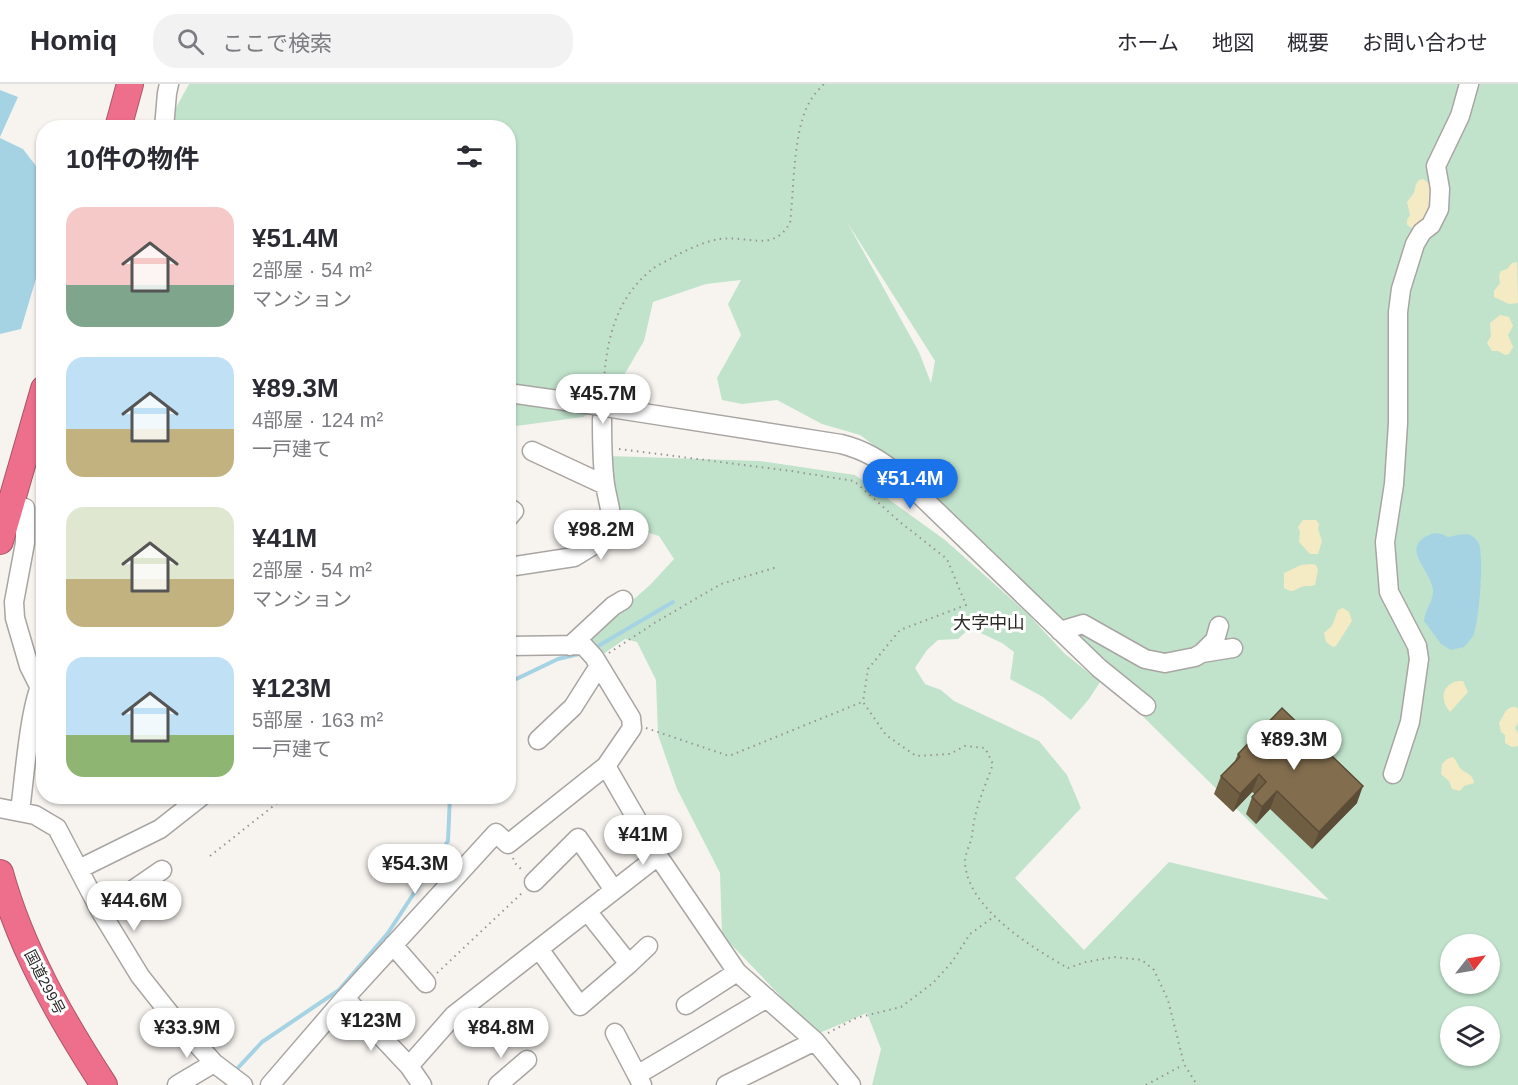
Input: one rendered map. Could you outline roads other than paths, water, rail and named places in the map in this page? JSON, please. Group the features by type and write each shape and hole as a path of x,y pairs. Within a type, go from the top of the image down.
{"highway":[{"path":"120,120 130,84"},
{"path":"0,541 36,417"},
{"name":"国道299号","path":"0,873 4,905 35,967 83,1053 104,1085"}],"street":[{"path":"164,120 166,93 169,84"},
{"path":"1393,774 1410,722 1419,659 1417,646 1389,592 1386,550 1398,423 1398,312 1401,289 1418,237 1431,225 1439,209 1440,189 1436,166 1460,116 1469,84"},
{"path":"516,394 841,444 867,453 881,460 900,476 1099,668 1146,706"},
{"path":"516,566 574,557 610,535 613,519 605,485 602,419"},
{"path":"532,452 605,485"},
{"path":"11,504 25,508 25,543 14,602 15,618 29,666 36,675"},
{"path":"570,646 613,606 623,600"},
{"path":"1060,631 1083,624 1145,659 1165,663 1195,657 1202,653 1215,640 1219,626"},
{"path":"270,1085 345,998 496,833 508,844 606,766 632,728 631,718 584,645 516,646"},
{"path":"1202,653 1233,648"},
{"path":"538,740 566,716 598,664"},
{"path":"20,811 36,735"},
{"path":"606,766 658,856 737,972 815,1041 851,1085"},
{"path":"79,869 160,829 192,804"},
{"path":"0,808 20,811 46,820 57,828 101,912 140,976 214,1063 243,1085"},
{"path":"534,882 578,838 614,890"},
{"path":"409,1066 454,1015 658,856"},
{"path":"101,912 162,870"},
{"path":"587,911 629,964"},
{"path":"393,945 426,983"},
{"path":"538,949 580,1006 648,946"},
{"path":"686,1005 737,972"},
{"path":"345,998 409,1066 422,1085"},
{"path":"615,1033 639,1080 768,998"},
{"path":"726,1085 815,1041"},
{"path":"498,1085 527,1060"},
{"path":"177,1085 214,1063"}],"water":[{"path":"0,90 18,97 0,137"},
{"path":"0,138 23,149 36,166 36,279 21,329 0,334"},
{"path":"1434,533 1448,537 1472,536 1480,548 1480,588 1475,629 1473,636 1464,647 1451,650 1441,644 1424,621 1433,590 1416,551 1423,538"}],"waterway":[{"path":"593,649 673,602"},
{"path":"516,679 558,659 583,653"},
{"path":"235,1071 262,1042 339,990 388,933 448,841 450,804"}],"district":[{"name":"大字中山","path":"989,623"}]}
